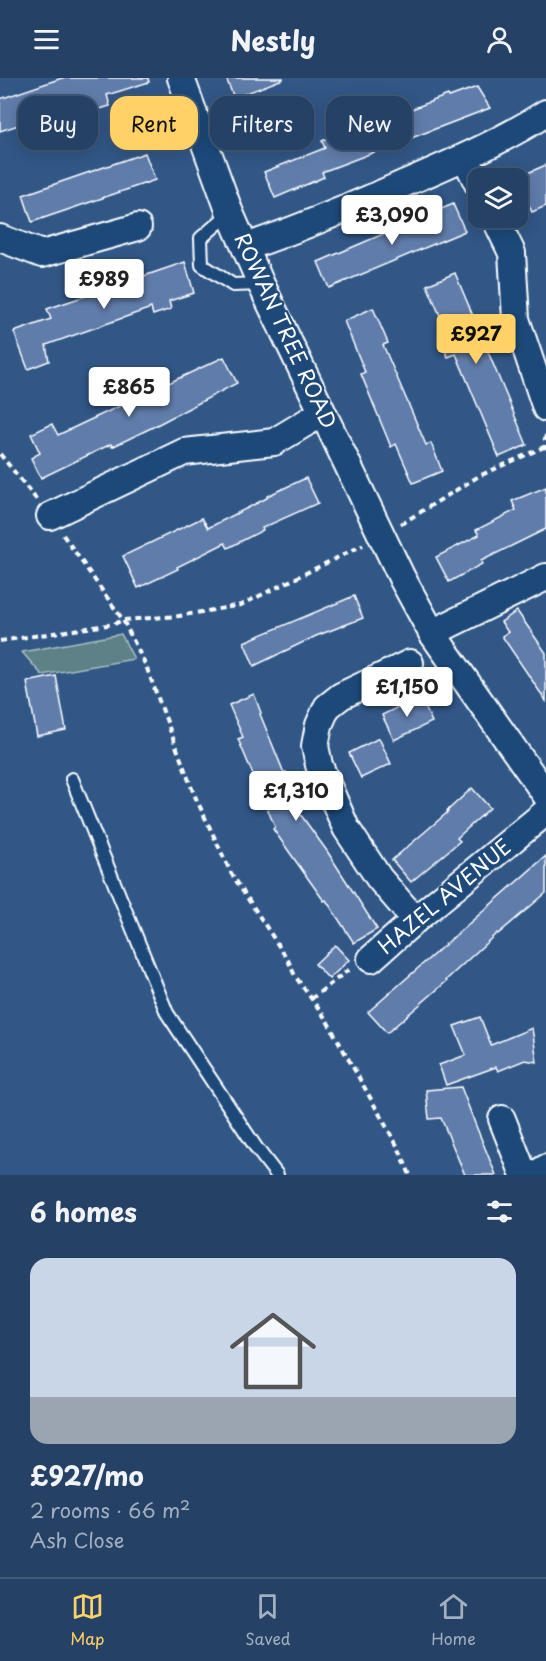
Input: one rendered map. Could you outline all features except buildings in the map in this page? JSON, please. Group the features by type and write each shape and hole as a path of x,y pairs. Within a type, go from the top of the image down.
{"street":[{"name":"ROWAN TREE ROAD","path":"181,78 230,213 261,284 381,537 432,633 546,795"},
{"path":"246,248 301,228 465,157 528,125 546,113"},
{"path":"465,157 470,168"},
{"path":"0,238 42,254 138,227"},
{"path":"500,228 512,253 516,319 546,408"},
{"path":"50,516 184,452 274,442 322,413"},
{"path":"432,633 546,577"},
{"path":"410,663 341,696 327,707 319,725 315,746 318,765 346,828 379,878 415,920"},
{"name":"HAZEL AVENUE","path":"371,959 546,812"},
{"path":"502,1119 524,1175"},
{"path":"535,1175 546,1168"}],"lane":[{"path":"230,213 201,238 201,265 233,285 261,284"},
{"path":"72,779 166,1013 276,1175"}],"path":[{"path":"0,641 114,624 123,620 179,616 241,605 381,537 479,476 546,447 546,435"},
{"path":"123,620 146,666 194,794 231,873 311,999 327,1019 399,1149 410,1175"},
{"path":"311,999 354,965 371,959"}],"green space":[{"path":"121,634 134,659 42,675 22,652"}]}
